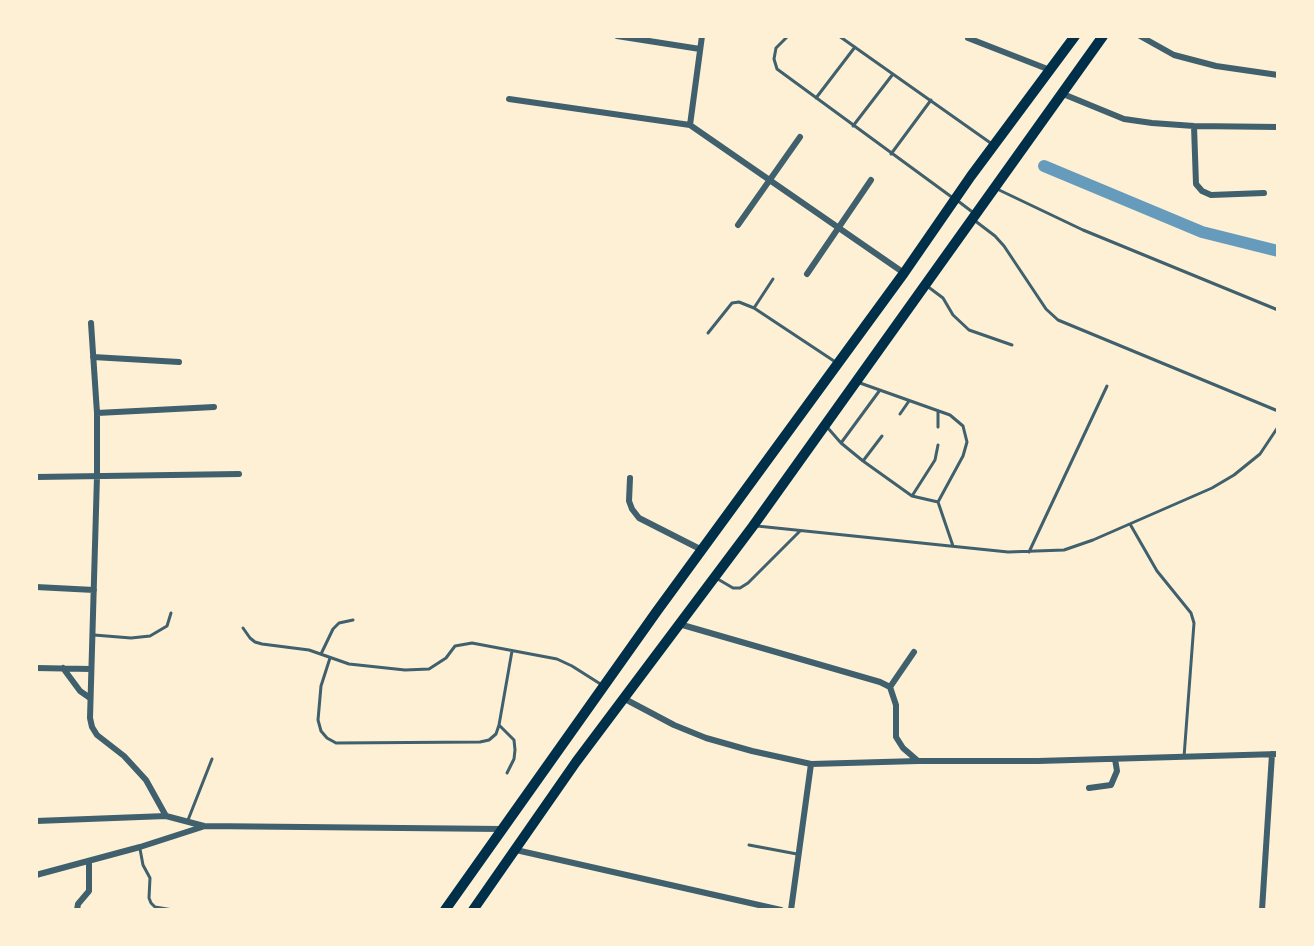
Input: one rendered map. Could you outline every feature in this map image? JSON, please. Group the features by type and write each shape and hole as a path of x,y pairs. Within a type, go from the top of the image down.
{"main road":[{"path":"445,910 603,686 904,273 994,145 1076,36"},
{"path":"473,910 576,762 753,526 1103,36"}],"street":[{"path":"617,36 700,49"},
{"path":"690,124 702,36"},
{"path":"1140,36 1161,49 1184,57 1245,72 1278,75"},
{"path":"968,38 1050,70"},
{"path":"1063,94 1124,118 1152,123 1278,127"},
{"path":"509,99 690,124 904,273"},
{"path":"1194,126 1196,184 1202,191 1211,195 1264,193"},
{"path":"738,225 800,138"},
{"path":"807,274 871,180"},
{"path":"91,323 97,413 97,476 90,718 97,735 135,767 156,795 166,816"},
{"path":"93,357 179,362"},
{"path":"97,413 214,407"},
{"path":"36,477 239,474"},
{"path":"630,478 629,501 639,518 702,550"},
{"path":"36,587 94,590"},
{"path":"679,624 880,682 890,687 896,705 896,737 903,748 918,761"},
{"path":"890,687 914,652"},
{"path":"36,668 91,669"},
{"path":"63,669 80,691 90,698"},
{"path":"623,698 674,725 706,738 752,752 812,764 1275,754 1262,910"},
{"path":"1089,788 1111,785 1117,771 1115,759"},
{"path":"791,910 812,764"},
{"path":"36,821 166,816 204,826 503,829"},
{"path":"36,875 140,847 204,826"},
{"path":"516,850 781,910"},
{"path":"77,910 78,904 89,891 89,861"}],"lane":[{"path":"788,36 776,48 774,59 777,69 815,99 955,199 1004,246 1046,309 1058,320 1278,411"},
{"path":"839,36 994,145"},
{"path":"815,99 855,47"},
{"path":"853,126 893,74"},
{"path":"891,154 931,100"},
{"path":"995,188 1083,230 1278,310"},
{"path":"754,308 773,279"},
{"path":"926,285 944,298 953,315 969,330 1012,345"},
{"path":"708,333 732,303 740,302 754,308 838,364"},
{"path":"855,382 950,415 963,426 967,442 963,456 938,502 953,546"},
{"path":"1029,552 1107,386"},
{"path":"841,443 880,390"},
{"path":"900,414 909,401"},
{"path":"938,411 938,427"},
{"path":"824,424 841,443 912,496 938,502"},
{"path":"753,526 1008,552 1064,549 1093,540 1212,488 1234,475 1260,454 1278,427"},
{"path":"863,461 882,436"},
{"path":"912,496 935,460 938,445"},
{"path":"1130,524 1157,571 1191,613 1194,622 1184,757"},
{"path":"715,577 733,588 740,588 748,584 800,531"},
{"path":"92,635 131,638 150,636 167,626 171,613"},
{"path":"321,654 339,622 353,620"},
{"path":"243,628 255,642 309,650 349,664 405,670 429,669 446,658 455,646 472,643 557,659 603,686"},
{"path":"330,658 321,686 318,720 321,731 327,738 336,743 480,742 489,740 496,734 512,651"},
{"path":"499,724 514,740 514,759 507,773"},
{"path":"187,822 212,759"},
{"path":"749,845 799,855"},
{"path":"140,847 141,859 150,878 151,903 155,907 173,910"}],"waterway":[{"path":"1044,166 1202,232 1278,251"}]}
